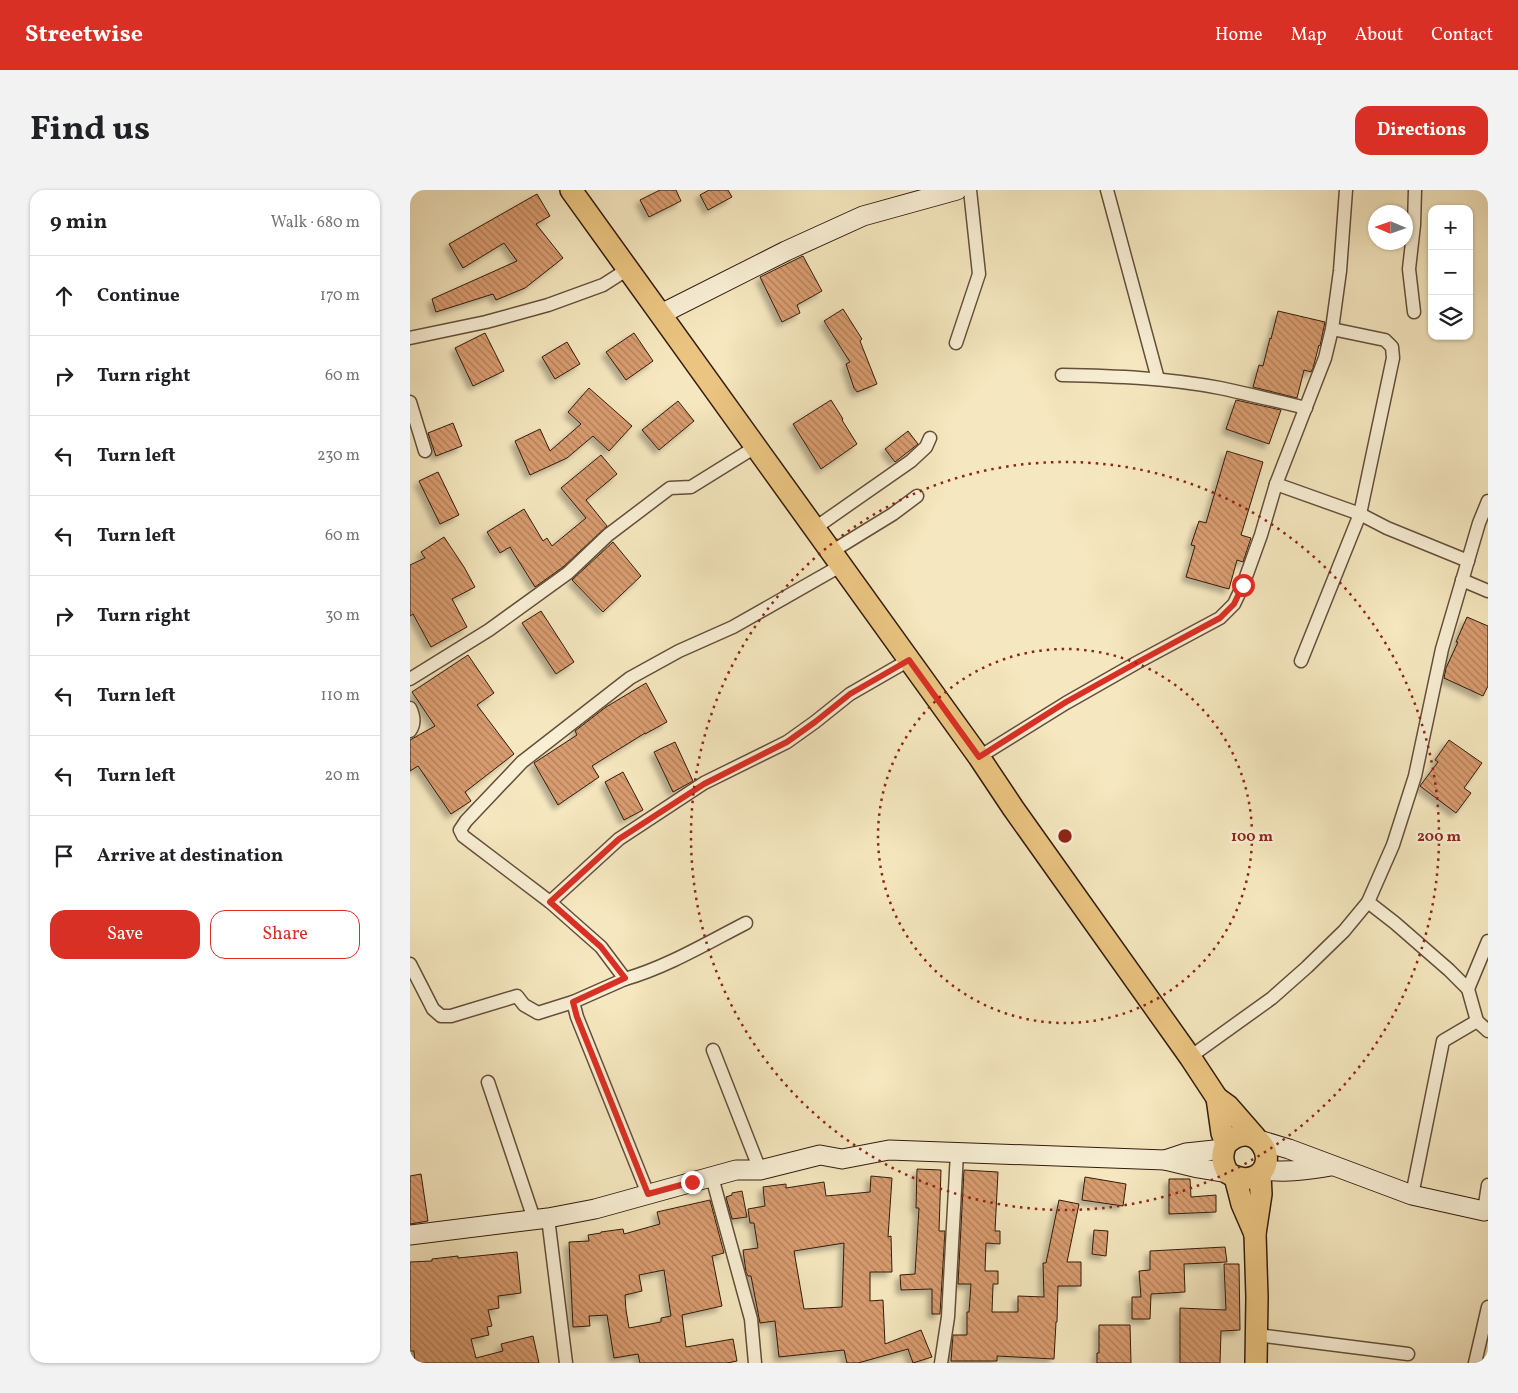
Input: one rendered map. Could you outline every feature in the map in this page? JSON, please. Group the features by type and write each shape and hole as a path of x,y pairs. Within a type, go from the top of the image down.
{"main road":[{"path":"571,190 979,757 1217,1098 1228,1106 1265,1150 1266,1157 1261,1172 1261,1194 1255,1234 1257,1297 1256,1363"},
{"path":"661,314 863,216 957,190"},
{"path":"1217,1098 1225,1147 1222,1159 1232,1175 1255,1234"},
{"path":"1165,1160 1186,1153 1225,1147 1233,1138 1240,1135 1248,1135 1412,1195 1486,1210"},
{"path":"410,1235 595,1209 736,1170 760,1170 820,1155 842,1159 889,1150 1165,1160 1243,1179 1251,1178 1261,1172 1304,1171 1333,1166"}],"street":[{"path":"956,343 979,274 970,190"},
{"path":"1107,190 1158,379"},
{"path":"979,757 1066,702 1220,618 1234,604 1261,535 1276,484 1325,358 1332,328 1340,271 1346,190"},
{"path":"1414,312 1409,269 1414,225 1415,190"},
{"path":"410,338 486,322 548,305 603,285 628,268"},
{"path":"1301,661 1360,514 1393,358 1392,347 1385,340 1332,328"},
{"path":"1062,376 1123,376 1158,379 1219,388 1306,408"},
{"path":"410,402 425,451"},
{"path":"815,528 911,461 926,447 930,438"},
{"path":"410,679 489,630 568,573 608,535 670,488 691,487 756,446"},
{"path":"1276,484 1360,514 1387,528 1468,561"},
{"path":"625,978 601,947 550,902 463,836 460,830 466,820 522,762 630,678 679,651 733,627 836,558 917,496"},
{"path":"1190,1057 1272,998 1344,931 1368,902 1393,845 1415,776 1442,649 1479,523 1488,500"},
{"path":"1462,580 1488,591"},
{"path":"550,902 619,839 704,784 787,742 850,694 909,660"},
{"path":"410,708 414,715 410,731"},
{"path":"1368,902 1395,923 1468,989 1477,1020 1488,1031"},
{"path":"410,964 433,1009 441,1016 451,1016 517,996 524,1006 538,1013 573,1002 625,978 642,974 661,966 746,923"},
{"path":"1468,989 1488,941"},
{"path":"573,1002 577,1017 648,1194"},
{"path":"1412,1195 1443,1041 1477,1020"},
{"path":"712,1050 760,1170"},
{"path":"488,1082 541,1218 566,1363"},
{"path":"941,1363 948,1317 957,1153"},
{"path":"712,1177 751,1318 755,1363"},
{"path":"1486,1210 1488,1185"},
{"path":"1475,1363 1488,1307"},
{"path":"1257,1335 1408,1354"}],"building":[{"path":"660,190 676,190 681,201 649,217 640,200"},
{"path":"709,190 728,190 732,197 708,210 700,195"},
{"path":"537,194 550,216 536,224 563,258 525,288 496,300 493,294 436,312 432,299 517,261 504,243 463,268 449,244"},
{"path":"803,256 822,291 797,305 800,313 782,322 760,277"},
{"path":"843,309 862,339 860,341 877,384 857,392 846,364 850,362 824,321"},
{"path":"1278,311 1325,322 1313,368 1311,372 1304,370 1297,398 1253,387 1259,365 1263,366"},
{"path":"485,333 504,371 473,386 455,348"},
{"path":"634,333 653,361 626,380 606,352"},
{"path":"567,342 580,364 555,379 542,357"},
{"path":"589,388 632,426 609,451 593,436 567,458 530,475 515,441 540,429 550,451 581,424 568,412"},
{"path":"831,400 857,444 821,469 793,424"},
{"path":"1236,400 1281,410 1269,444 1226,429"},
{"path":"678,401 694,421 659,450 642,430"},
{"path":"453,423 462,446 436,456 428,433"},
{"path":"908,431 918,444 895,462 885,449"},
{"path":"1227,451 1263,462 1241,535 1251,538 1243,562 1237,560 1229,589 1186,577 1195,546 1191,545 1199,521 1206,523"},
{"path":"601,455 617,474 586,500 607,526 563,567 535,587 510,547 500,553 487,532 524,509 543,541 547,538 552,546 586,518 561,488"},
{"path":"438,472 459,515 440,524 419,481"},
{"path":"444,537 475,587 452,599 467,627 431,647 413,614 410,616 410,565 425,558 421,552"},
{"path":"613,542 641,576 603,612 572,580"},
{"path":"541,611 574,662 556,674 522,623"},
{"path":"1467,617 1488,626 1488,686 1483,696 1444,678 1446,668"},
{"path":"468,655 494,693 477,705 514,754 465,792 471,801 451,814 418,766 410,771 410,740 435,726 412,692"},
{"path":"646,683 667,722 645,733 592,766 599,777 558,805 534,763 577,735 575,731 606,707"},
{"path":"1449,740 1482,763 1464,788 1471,793 1456,813 1420,786 1438,762 1435,760"},
{"path":"675,742 693,781 673,792 654,752"},
{"path":"623,772 643,810 624,820 605,782"},
{"path":"917,1169 941,1170 939,1231 945,1231 940,1314 932,1314 932,1289 901,1290 900,1275 915,1274 919,1208 916,1208"},
{"path":"964,1170 998,1172 995,1231 1000,1231 1000,1244 986,1243 985,1271 998,1271 998,1284 993,1284 992,1312 1018,1312 1018,1296 1044,1297 1043,1263 1046,1263 1059,1200 1079,1204 1067,1262 1081,1262 1081,1286 1058,1286 1054,1359 997,1356 997,1361 951,1361 953,1335 967,1335 967,1312 969,1312 971,1284 958,1284"},
{"path":"421,1174 428,1221 410,1224 410,1176"},
{"path":"871,1176 892,1178 888,1237 891,1236 892,1272 870,1272 870,1301 883,1300 885,1344 921,1330 932,1357 913,1363 908,1349 858,1363 847,1363 844,1350 779,1357 775,1321 760,1323 751,1276 748,1276 746,1272 743,1250 758,1248 754,1223 750,1223 748,1209 765,1206 763,1187 786,1184 786,1188 824,1182 826,1196 870,1192","holes":["844,1243 842,1307 804,1309 794,1251"]},
{"path":"1085,1177 1126,1184 1123,1206 1082,1200"},
{"path":"1169,1179 1190,1179 1191,1197 1216,1195 1216,1212 1169,1214"},
{"path":"742,1191 747,1217 732,1219 726,1197 732,1195 732,1193"},
{"path":"710,1200 724,1253 712,1256 722,1306 682,1315 686,1347 733,1339 737,1361 727,1363 640,1363 638,1354 614,1358 607,1315 589,1316 590,1326 573,1327 569,1242 589,1241 588,1235 601,1232 623,1229 624,1234 660,1224 657,1212","holes":["664,1270 671,1316 661,1318 661,1322 629,1328 625,1295 642,1291 639,1275"]},
{"path":"1094,1230 1108,1231 1106,1256 1092,1254"},
{"path":"1225,1247 1227,1262 1184,1264 1185,1292 1151,1294 1150,1319 1132,1319 1132,1297 1141,1297 1139,1271 1150,1270 1150,1251"},
{"path":"517,1252 521,1293 498,1296 499,1308 488,1310 492,1326 487,1327 489,1335 471,1339 476,1358 503,1351 501,1344 533,1336 539,1363 415,1363 414,1351 410,1351 410,1262 432,1261 432,1259 458,1256 458,1258"},
{"path":"1224,1264 1239,1264 1240,1330 1221,1331 1220,1363 1180,1363 1180,1308 1226,1310"},
{"path":"1099,1325 1130,1325 1131,1363 1097,1363"}],"route":[{"path":"692,1182 648,1194 577,1017 573,1002 625,978 601,947 550,902 619,839 704,784 787,742 850,694 909,660 979,757 1066,702 1220,618 1234,604 1243,585"}]}
